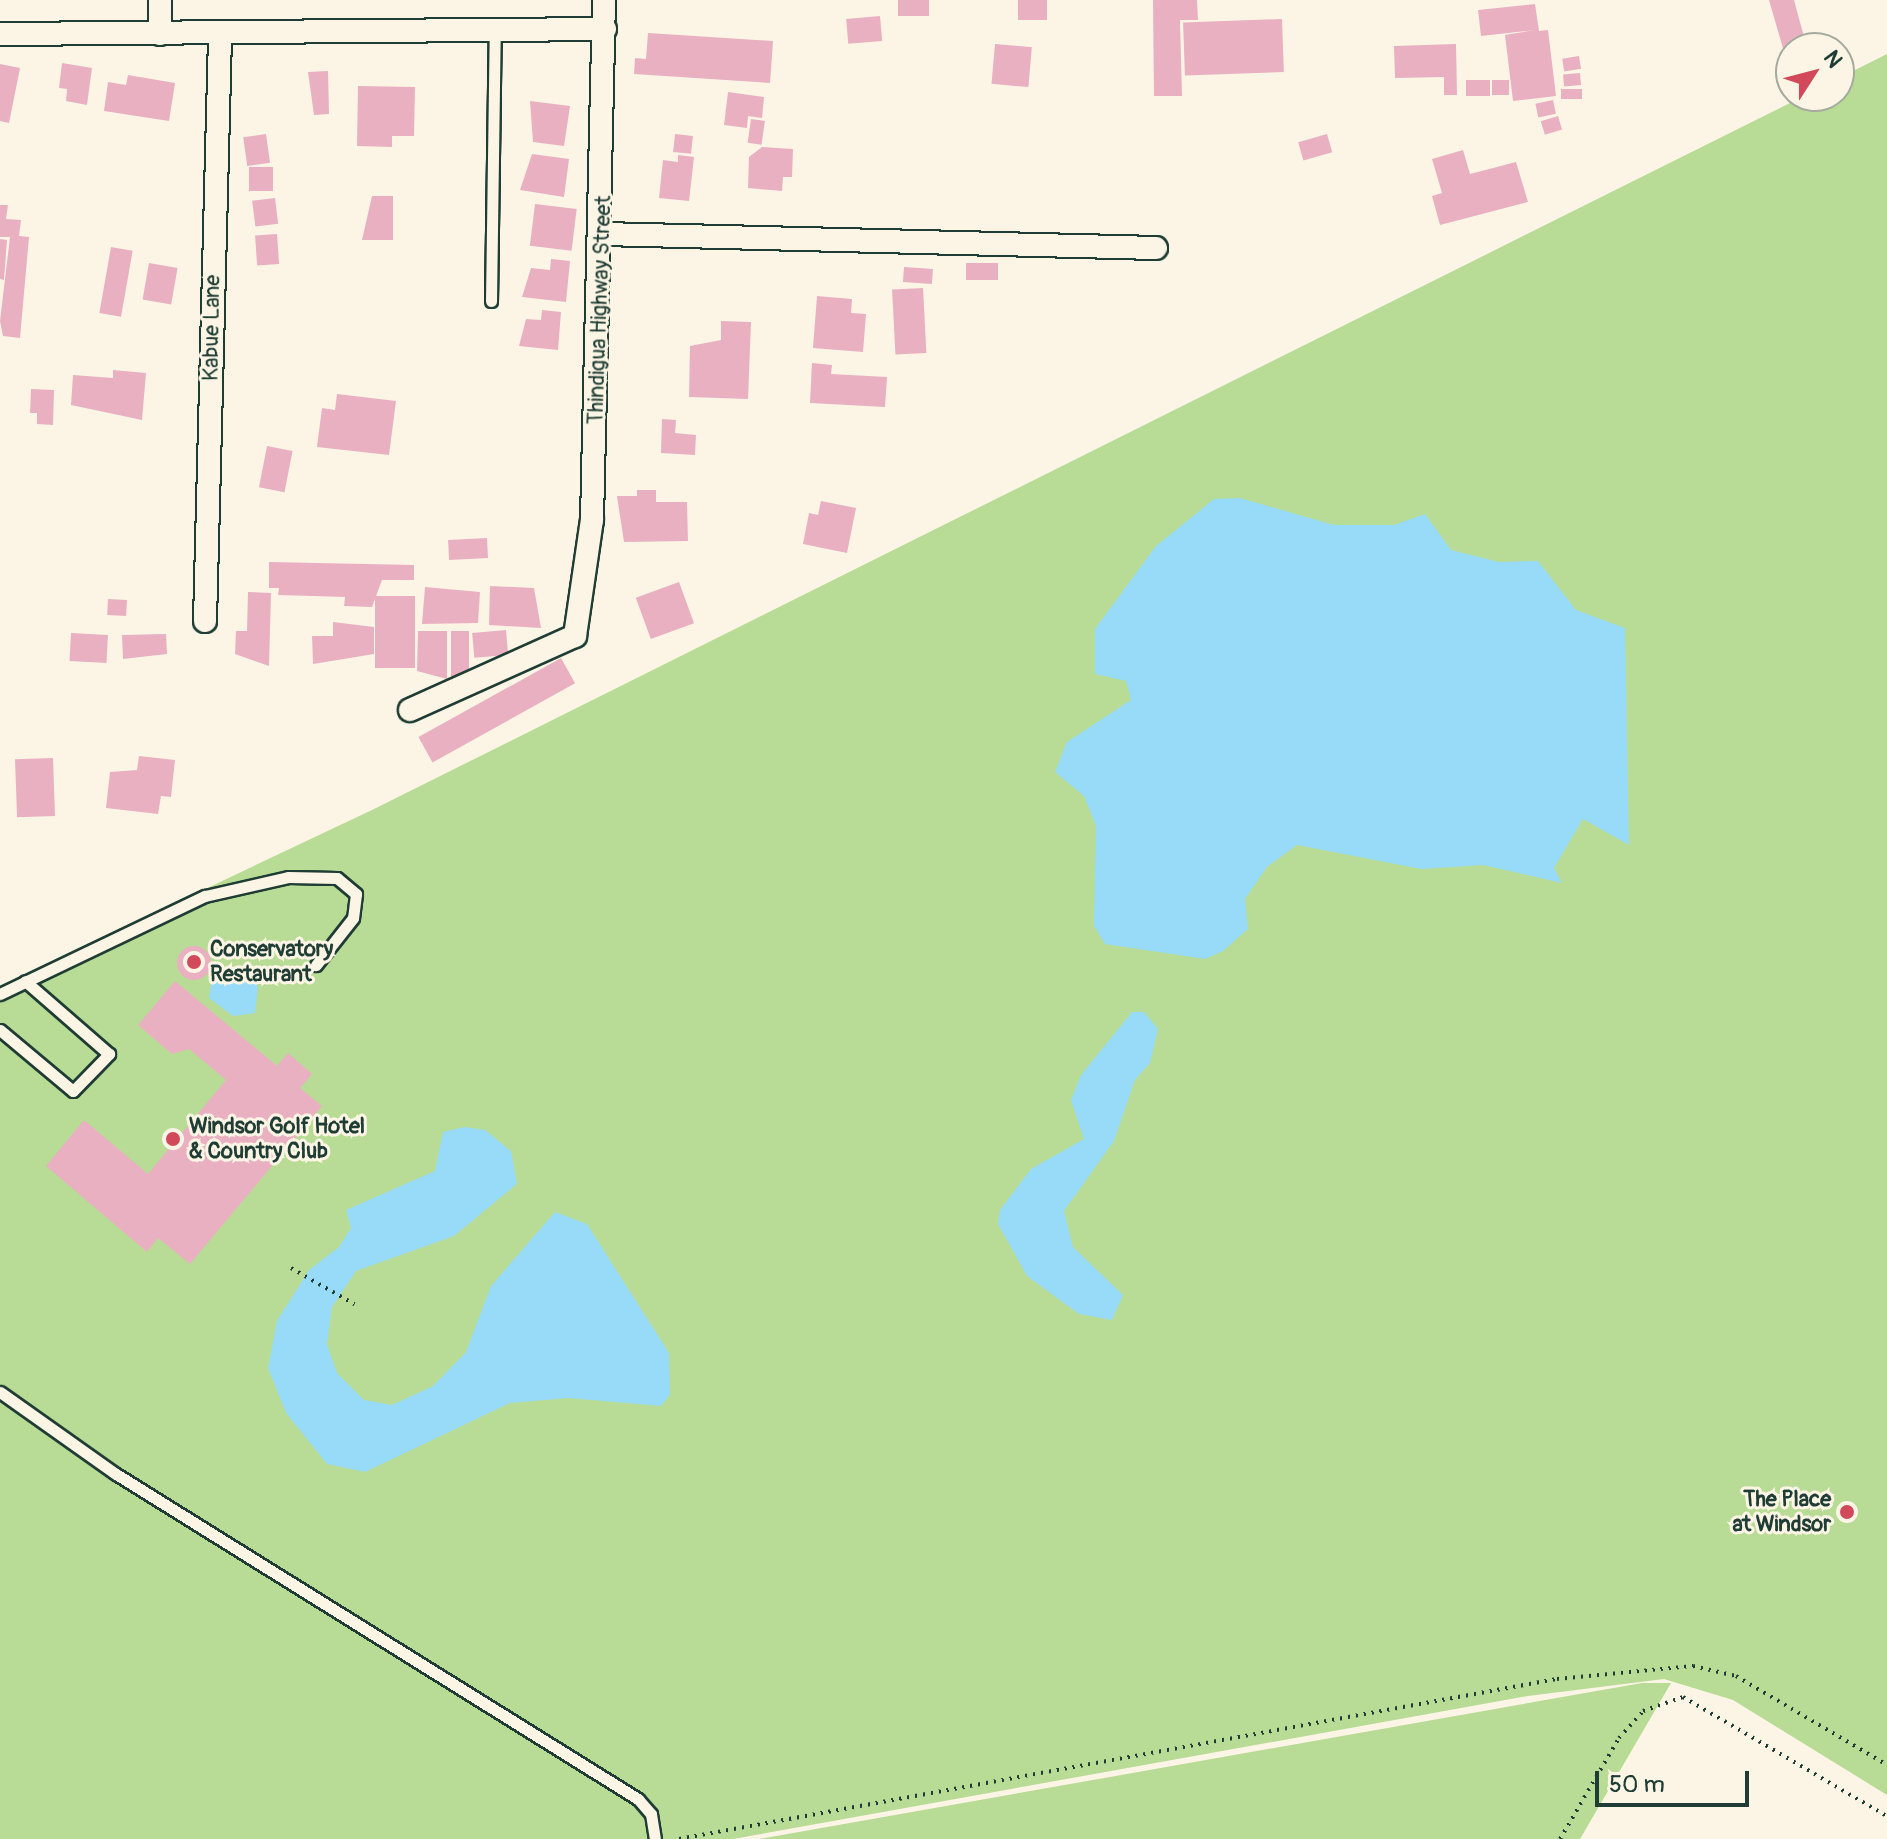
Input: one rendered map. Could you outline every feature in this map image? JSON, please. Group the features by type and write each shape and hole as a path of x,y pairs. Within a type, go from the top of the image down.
{"street":[{"path":"160,0 160,34"},
{"name":"Thindigua Highway Street","path":"410,710 534,651 569,643 577,619 592,520 603,234 604,0"},
{"path":"0,34 220,35 605,29"},
{"name":"Kabue Lane","path":"205,621 220,35"},
{"path":"603,234 1156,248"}],"lane":[{"path":"491,301 495,31"},
{"path":"0,994 205,896 288,877 337,878 356,894 353,918 316,965"},
{"path":"0,1030 73,1091 109,1054 25,981"},
{"path":"0,1392 116,1474 638,1799 651,1814 655,1839"}],"path":[{"path":"291,1268 354,1304"},
{"path":"679,1839 1557,1679 1693,1666 1736,1676 1887,1765"},
{"path":"1560,1839 1619,1738 1643,1711 1683,1697 1887,1816"}],"green space":[{"path":"1887,54 1887,1795 1733,1700 1664,1679 1528,1696 733,1839 0,1839 0,986 372,810 1775,110 1855,112 1855,70"},
{"path":"1642,1683 1671,1683 1580,1839 759,1839"}],"water":[{"path":"1240,498 1334,525 1394,525 1425,514 1451,550 1499,562 1538,561 1576,610 1625,628 1629,845 1583,819 1554,868 1562,883 1483,865 1421,869 1297,845 1267,867 1245,899 1248,929 1223,951 1205,959 1105,944 1094,926 1096,826 1084,796 1055,772 1067,742 1131,700 1126,681 1095,674 1095,629 1156,546 1214,499"},
{"path":"235,968 258,986 255,1013 233,1016 209,998 213,972"},
{"path":"1132,1012 1144,1012 1158,1029 1150,1063 1135,1080 1114,1141 1064,1211 1073,1247 1123,1295 1112,1320 1079,1314 1027,1276 998,1224 1000,1210 1031,1169 1084,1139 1071,1100 1081,1075"},
{"path":"464,1127 485,1130 511,1151 517,1184 454,1236 356,1271 332,1307 327,1344 337,1373 364,1400 392,1405 433,1386 466,1352 491,1286 555,1212 587,1224 669,1353 670,1395 661,1406 568,1398 510,1403 365,1472 327,1464 286,1413 268,1368 277,1321 309,1270 339,1247 351,1228 346,1210 435,1171 443,1132"}],"building":[{"path":"898,0 929,0 929,16 898,16"},
{"path":"1018,0 1047,0 1047,20 1018,20"},
{"path":"1153,0 1197,0 1198,20 1180,20 1182,96 1154,96"},
{"path":"1769,0 1794,0 1803,32 1778,32"},
{"path":"1535,4 1539,31 1548,30 1556,96 1513,101 1505,35 1535,30 1481,36 1478,10"},
{"path":"880,16 882,41 848,44 846,19"},
{"path":"1282,19 1284,72 1185,75 1183,22"},
{"path":"648,33 773,41 770,83 634,74 635,58 646,59"},
{"path":"995,44 1032,47 1028,87 992,84"},
{"path":"1456,44 1457,95 1444,95 1444,77 1395,78 1394,46"},
{"path":"1579,56 1581,69 1564,71 1562,59"},
{"path":"62,63 92,68 87,105 66,101 67,89 59,88"},
{"path":"0,64 20,68 9,123 0,121"},
{"path":"328,71 329,114 314,115 308,72"},
{"path":"1580,73 1581,85 1564,86 1563,74"},
{"path":"128,75 175,83 169,121 104,111 108,82 126,85"},
{"path":"1466,80 1490,80 1490,96 1466,96"},
{"path":"1492,80 1509,80 1509,95 1492,95"},
{"path":"358,86 415,87 414,136 392,136 392,147 357,146"},
{"path":"1561,89 1582,89 1582,99 1561,99"},
{"path":"728,92 764,97 762,118 748,116 747,128 724,125"},
{"path":"1553,100 1556,114 1538,117 1535,104"},
{"path":"530,101 570,106 564,146 533,142"},
{"path":"1558,116 1562,129 1545,135 1541,121"},
{"path":"751,119 765,121 762,145 748,143"},
{"path":"266,134 270,163 247,166 243,137"},
{"path":"675,134 693,136 691,154 673,152"},
{"path":"1327,134 1332,152 1303,161 1298,142"},
{"path":"762,147 793,149 792,177 783,177 782,191 748,188 749,157"},
{"path":"1463,150 1470,174 1516,162 1528,202 1440,225 1432,196 1442,193 1432,159"},
{"path":"532,154 569,159 564,197 520,190"},
{"path":"678,155 694,157 689,201 659,198 663,160 678,162"},
{"path":"249,167 273,167 273,191 249,191"},
{"path":"372,196 393,196 393,240 362,240"},
{"path":"275,198 278,224 255,227 252,201"},
{"path":"535,204 577,209 572,251 530,246"},
{"path":"0,205 8,205 6,219 21,220 19,236 29,237 20,338 3,336 0,321 10,237 0,237"},
{"path":"277,234 279,264 257,265 255,236"},
{"path":"0,239 7,240 4,280 0,279"},
{"path":"111,247 133,251 121,317 99,313"},
{"path":"551,259 570,261 566,302 522,297 531,268 550,270"},
{"path":"149,263 178,268 171,304 143,299"},
{"path":"966,263 998,263 998,280 966,280"},
{"path":"904,267 933,269 932,284 903,282"},
{"path":"923,288 926,353 895,355 892,290"},
{"path":"817,296 852,299 851,313 866,314 863,352 813,348"},
{"path":"542,310 561,312 558,350 519,346 526,319 541,320"},
{"path":"721,321 751,322 748,399 689,397 690,346 721,340"},
{"path":"812,363 832,365 831,374 887,377 885,407 810,403"},
{"path":"113,370 146,373 142,420 71,405 73,375 113,378"},
{"path":"31,389 54,390 53,425 37,424 37,413 30,413"},
{"path":"337,394 396,401 389,455 317,447 322,408 335,410"},
{"path":"662,419 676,420 675,433 696,435 695,455 661,453"},
{"path":"267,446 293,451 285,492 259,487"},
{"path":"637,490 656,490 656,502 687,502 688,541 624,542 617,496 637,496"},
{"path":"821,501 856,508 847,553 803,544 809,513 818,515"},
{"path":"487,538 488,558 449,560 448,540"},
{"path":"269,562 414,565 414,580 382,580 372,607 344,606 345,597 278,595 279,588 269,588"},
{"path":"679,582 694,623 651,639 636,598"},
{"path":"490,586 534,588 541,628 489,625"},
{"path":"425,587 480,592 478,623 422,624"},
{"path":"248,592 271,593 269,666 235,654 236,631 247,631"},
{"path":"375,596 415,596 415,668 375,668"},
{"path":"108,599 127,600 126,616 107,615"},
{"path":"333,622 374,627 374,654 313,664 312,636 333,636"},
{"path":"506,630 508,655 474,658 472,633"},
{"path":"418,631 447,631 447,679 417,671"},
{"path":"451,631 469,631 469,678 451,678"},
{"path":"71,633 108,635 106,663 70,661"},
{"path":"166,634 167,654 123,659 122,635"},
{"path":"561,658 575,683 432,762 418,737"},
{"path":"139,756 175,760 171,797 161,796 158,814 106,808 110,772 137,770"},
{"path":"53,758 55,816 17,817 15,759"},
{"name":"Conservatory Restaurant","path":"194,946 206,951 211,963 206,975 194,980 182,975 177,963 182,951"},
{"path":"175,981 277,1066 288,1053 312,1074 300,1088 322,1106 190,1264 158,1238 147,1252 46,1166 84,1120 148,1174 226,1080 189,1049 172,1054 138,1025"}],"place":[{"name":"Conservatory Restaurant","path":"194,962"},
{"name":"Windsor Golf Hotel & Country Club","path":"173,1139"},
{"name":"The Place at Windsor","path":"1847,1512"}]}
